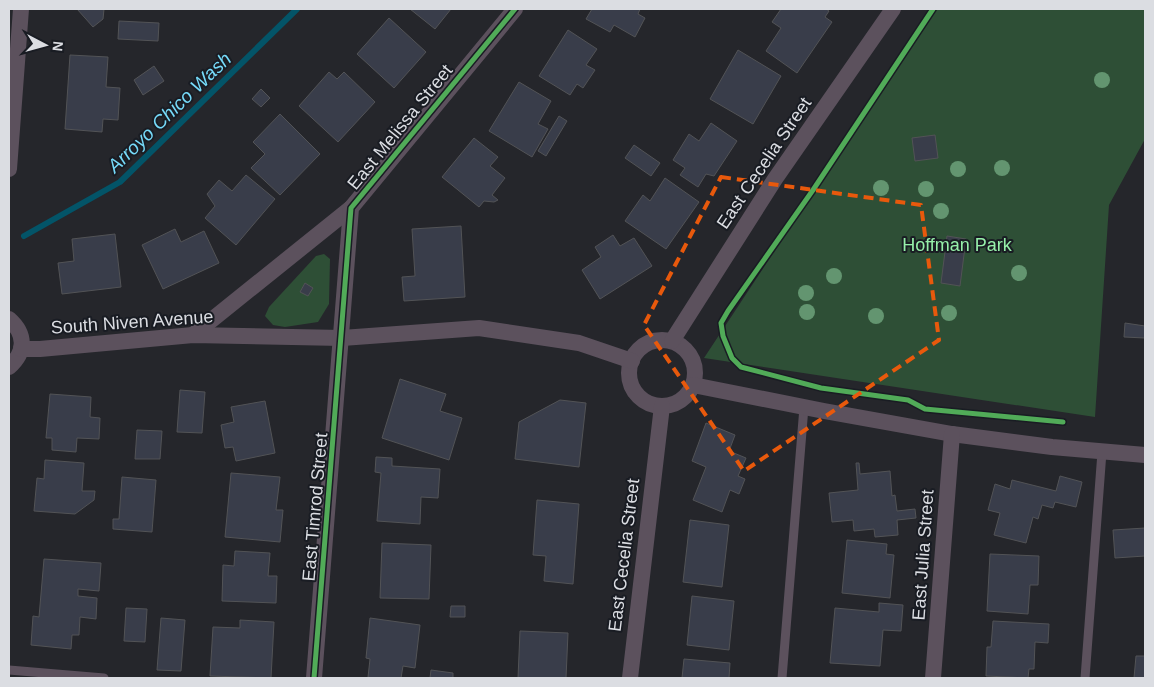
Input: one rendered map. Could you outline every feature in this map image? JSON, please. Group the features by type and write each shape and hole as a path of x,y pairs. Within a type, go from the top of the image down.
{"street":[{"path":"9,169 21,9"},
{"name":"East Melissa Street","path":"193,334 352,208 515,9"},
{"name":"East Cecelia Street","path":"672,341 775,180 894,9"},
{"name":"East Melissa Street","path":"342,338 352,208"},
{"path":"9,320 20,333 22,342 16,361 9,367"},
{"name":"South Niven Avenue","path":"21,349 40,349 193,334 342,338 479,328 579,343 632,361"},
{"name":"East Timrod Street","path":"314,678 342,338"},
{"path":"658,340 672,341 683,347 692,359 695,380 691,390 676,404 655,406 646,402 635,392 629,377 629,366 633,356 648,343 658,340"},
{"path":"693,385 952,434 1052,447 1145,455"},
{"name":"East Cecelia Street","path":"630,678 662,406"},
{"name":"East Julia Street","path":"933,678 952,434"}],"lane":[{"path":"782,678 804,407"},
{"path":"1085,678 1102,452"},
{"path":"9,670 104,678"}],"highlighted area":[{"path":"721,177 921,205 939,340 744,471 644,325"}],"green space":[{"name":"Hoffman Park","path":"934,9 1145,9 1145,139 1109,205 1095,417 704,358"},
{"path":"324,254 330,259 329,304 318,322 285,327 273,325 265,316 269,307 316,256"}],"building":[{"path":"77,9 104,9 103,19 93,27"},
{"path":"410,9 451,9 435,29"},
{"path":"592,9 640,9 638,14 645,18 635,37 614,25 610,32 586,19"},
{"path":"781,9 826,9 829,11 825,17 832,22 797,73 766,51 781,28 772,22"},
{"path":"389,18 426,52 394,88 357,54"},
{"path":"119,21 159,23 158,41 118,39"},
{"path":"568,30 597,49 586,65 595,70 583,88 577,84 570,95 539,76"},
{"path":"738,50 781,76 753,124 710,99"},
{"path":"70,55 108,57 106,87 120,88 118,120 103,119 102,132 65,129"},
{"path":"154,66 164,81 143,95 134,80"},
{"path":"329,72 337,79 344,72 375,102 338,142 299,106"},
{"path":"519,82 551,101 538,124 548,129 532,157 489,131"},
{"path":"261,89 270,98 261,107 252,99"},
{"path":"280,114 320,154 280,195 251,168 265,154 253,142"},
{"path":"559,116 567,121 546,156 538,151"},
{"path":"711,123 737,141 714,176 706,174 698,187 680,175 685,168 673,160 689,134 699,141"},
{"path":"935,135 938,158 915,161 912,138"},
{"path":"474,138 498,157 490,166 505,178 492,195 498,200 494,202 484,201 479,207 442,177"},
{"path":"634,145 660,163 651,176 625,158"},
{"path":"246,175 275,199 236,245 205,218 215,206 207,194 219,180 232,191"},
{"path":"665,178 699,202 666,249 625,221 643,195 650,201"},
{"path":"461,226 465,297 404,301 402,277 415,276 412,229"},
{"path":"175,229 181,242 204,231 219,263 163,289 142,245"},
{"path":"115,234 121,287 62,294 58,263 74,261 72,239"},
{"path":"613,235 620,246 634,238 652,266 600,299 582,270 601,257 595,247"},
{"path":"947,236 966,239 960,286 941,283"},
{"path":"305,283 313,288 308,296 300,292"},
{"path":"1125,323 1145,326 1145,338 1124,337"},
{"path":"400,379 446,394 440,411 462,418 449,460 382,438"},
{"path":"180,390 205,392 202,433 177,432"},
{"path":"50,394 91,397 90,417 100,418 99,439 77,438 76,452 52,450 52,438 46,438"},
{"path":"560,400 586,403 579,467 515,459 519,422"},
{"path":"265,401 275,453 236,461 233,447 225,448 221,425 234,422 231,407"},
{"path":"706,423 735,435 729,451 746,458 738,476 745,479 739,494 730,490 722,512 693,500 706,467 692,461"},
{"path":"137,430 162,431 160,459 135,459"},
{"path":"376,457 392,458 392,466 440,469 438,498 421,497 420,524 377,521 381,473 375,472"},
{"path":"45,460 84,463 82,491 95,491 94,500 75,514 34,511 37,478 44,479"},
{"path":"856,463 859,463 860,474 890,471 892,496 895,495 897,511 915,509 916,518 897,520 898,535 875,537 874,529 854,531 853,520 832,522 829,493 858,490"},
{"path":"231,473 280,477 276,510 283,510 280,542 225,537"},
{"path":"1060,476 1082,482 1076,507 1055,502 1053,508 1042,505 1038,519 1033,517 1026,543 994,535 1000,513 988,510 995,484 1010,489 1012,480 1056,491"},
{"path":"122,477 156,480 152,532 113,529 113,519 119,519"},
{"path":"537,500 579,504 573,584 544,581 546,556 533,555"},
{"path":"690,520 729,525 722,587 683,582"},
{"path":"1145,528 1145,556 1115,558 1113,530"},
{"path":"847,540 887,544 886,554 894,555 890,598 842,593"},
{"path":"382,543 431,545 429,599 380,598"},
{"path":"235,551 270,553 268,576 277,576 276,603 222,601 223,565 234,566"},
{"path":"990,554 1039,556 1038,585 1030,585 1028,614 987,611"},
{"path":"44,559 101,563 99,591 78,589 78,596 97,598 96,619 80,617 79,635 72,635 71,649 31,645 33,616 39,617"},
{"path":"692,596 734,601 729,650 687,645"},
{"path":"879,603 903,605 901,631 883,630 880,666 830,663 835,608 879,612"},
{"path":"451,606 465,606 465,617 450,617"},
{"path":"126,608 147,609 145,642 124,641"},
{"path":"161,618 185,620 181,671 157,670"},
{"path":"370,618 420,625 415,668 403,666 401,678 368,677 370,659 366,658"},
{"path":"240,620 274,622 271,678 210,676 213,627 240,628"},
{"path":"993,621 1049,624 1048,643 1035,642 1034,669 1029,669 1028,678 986,676 987,647 991,647"},
{"path":"520,631 568,633 566,678 518,678"},
{"path":"1136,656 1145,656 1145,678 1134,678"},
{"path":"684,659 730,663 729,678 682,678"},
{"path":"431,670 453,673 453,678 430,678"}],"waterway":[{"name":"Arroyo Chico Wash","path":"24,236 120,182 297,9"}],"cycle path":[{"path":"314,678 351,208 515,9"},
{"path":"933,9 813,190 728,311 721,323 723,336 732,358 741,367 821,388 908,400 925,409 1063,422"}]}
